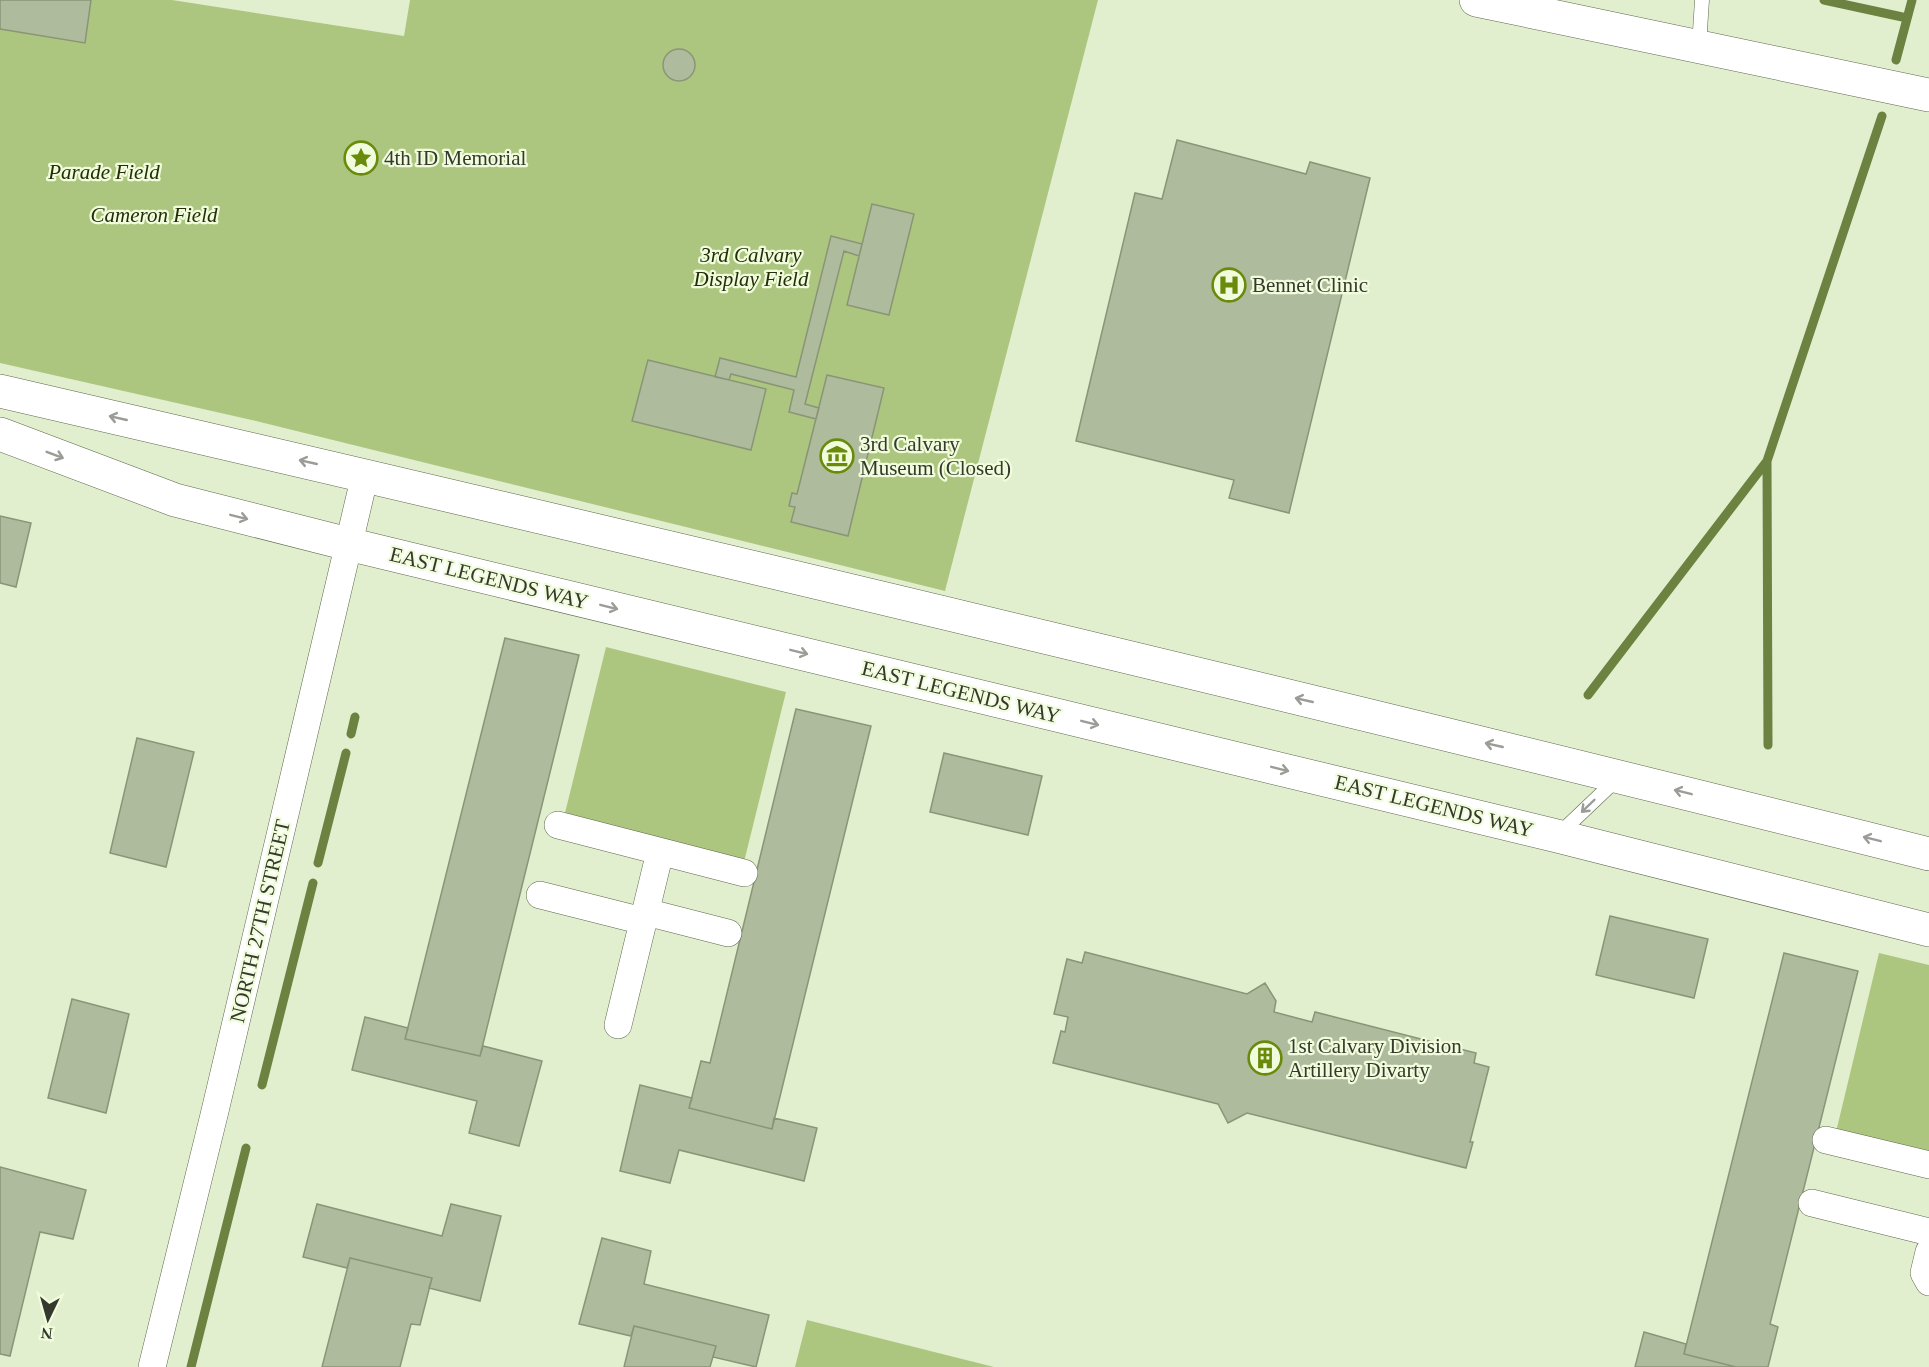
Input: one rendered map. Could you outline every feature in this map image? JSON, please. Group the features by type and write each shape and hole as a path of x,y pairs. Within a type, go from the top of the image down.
{"street":[{"path":"1476,0 1929,95"},
{"path":"0,391 365,475 1619,776 1929,854"},
{"name":"EAST LEGENDS WAY","path":"0,434 175,500 348,544 1557,836 1929,930"},
{"name":"NORTH 27TH STREET","path":"152,1367 216,1111 365,475"},
{"path":"558,825 744,873"},
{"path":"618,1025 660,852"},
{"path":"540,895 729,933"},
{"path":"1826,1140 1929,1166"},
{"path":"1812,1203 1929,1232"},
{"path":"1929,1252 1924,1273 1929,1282"}],"lane":[{"path":"1699,46 1702,0"},
{"path":"1557,836 1619,776"}],"green space":[{"name":"3rd Calvary Display Field","path":"0,0 172,0 404,36 410,0 1098,0 945,591 256,421 0,363"},
{"path":"606,647 786,692 744,862 564,817"},
{"path":"1879,953 1929,965 1929,1155 1836,1132"},
{"path":"807,1320 994,1367 795,1367"}],"building":[{"path":"0,0 91,0 85,43 0,29"},
{"path":"679,49 690,54 695,65 690,76 679,81 668,76 663,65 668,54"},
{"name":"Bennet Clinic","path":"1177,140 1306,174 1310,162 1370,178 1289,513 1229,498 1234,480 1076,441 1135,193 1162,199"},
{"path":"872,204 914,214 889,315 847,305"},
{"path":"831,236 862,244 859,256 844,251 805,404 819,408 816,419 789,412 794,390 731,374 729,380 715,377 720,358 796,377"},
{"path":"648,360 766,389 751,450 632,421"},
{"name":"3rd Calvary Museum (Closed)","path":"827,375 884,388 848,536 791,522 795,507 789,506 792,493 797,494"},
{"path":"0,516 31,523 16,587 0,583"},
{"path":"505,638 579,655 480,1056 405,1039"},
{"path":"796,709 871,726 772,1129 689,1108 701,1061 710,1063"},
{"path":"137,738 194,752 166,867 110,853"},
{"path":"944,753 1042,776 1028,835 930,812"},
{"path":"1610,916 1708,939 1694,998 1596,975"},
{"name":"1st Calvary Division Artillery Divarty","path":"1085,952 1247,994 1265,983 1276,1001 1274,1012 1312,1022 1315,1012 1476,1053 1474,1063 1489,1067 1470,1142 1473,1142 1466,1168 1247,1113 1228,1123 1218,1104 1053,1063 1061,1031 1065,1032 1068,1017 1054,1014 1067,959 1082,963"},
{"path":"1784,953 1858,971 1770,1324 1778,1327 1768,1367 1736,1367 1684,1354"},
{"path":"72,999 129,1014 106,1113 48,1098"},
{"path":"365,1017 408,1028 405,1039 480,1056 483,1046 542,1061 519,1146 469,1133 477,1101 352,1070"},
{"path":"640,1085 692,1098 689,1108 772,1129 774,1118 817,1128 804,1181 679,1150 670,1183 620,1171"},
{"path":"0,1167 86,1190 73,1239 40,1232 10,1356 0,1354"},
{"path":"317,1204 442,1236 451,1204 501,1216 480,1301 429,1288 432,1278 350,1258 347,1268 303,1257"},
{"path":"602,1238 651,1251 644,1284 769,1315 756,1367 713,1357 716,1346 634,1326 631,1336 579,1324"},
{"path":"350,1258 432,1278 420,1325 411,1324 400,1367 322,1367"},
{"path":"634,1326 716,1346 710,1367 624,1367"},
{"path":"1644,1332 1686,1344 1684,1354 1736,1367 1635,1367"}],"waterway":[{"path":"1824,0 1907,18"},
{"path":"1896,60 1912,0"},
{"path":"1768,745 1767,461 1882,116"},
{"path":"1588,695 1767,461"},
{"path":"351,734 355,717"},
{"path":"318,863 346,753"},
{"path":"262,1085 313,883"},
{"path":"191,1367 246,1148"}],"place":[{"name":"4th ID Memorial","path":"361,158"},
{"name":"Bennet Clinic","path":"1229,285"},
{"name":"3rd Calvary Museum (Closed)","path":"837,456"},
{"name":"1st Calvary Division Artillery Divarty","path":"1265,1058"}],"park label":[{"name":"Parade Field","path":"104,172"},
{"name":"Cameron Field","path":"154,215"}]}
